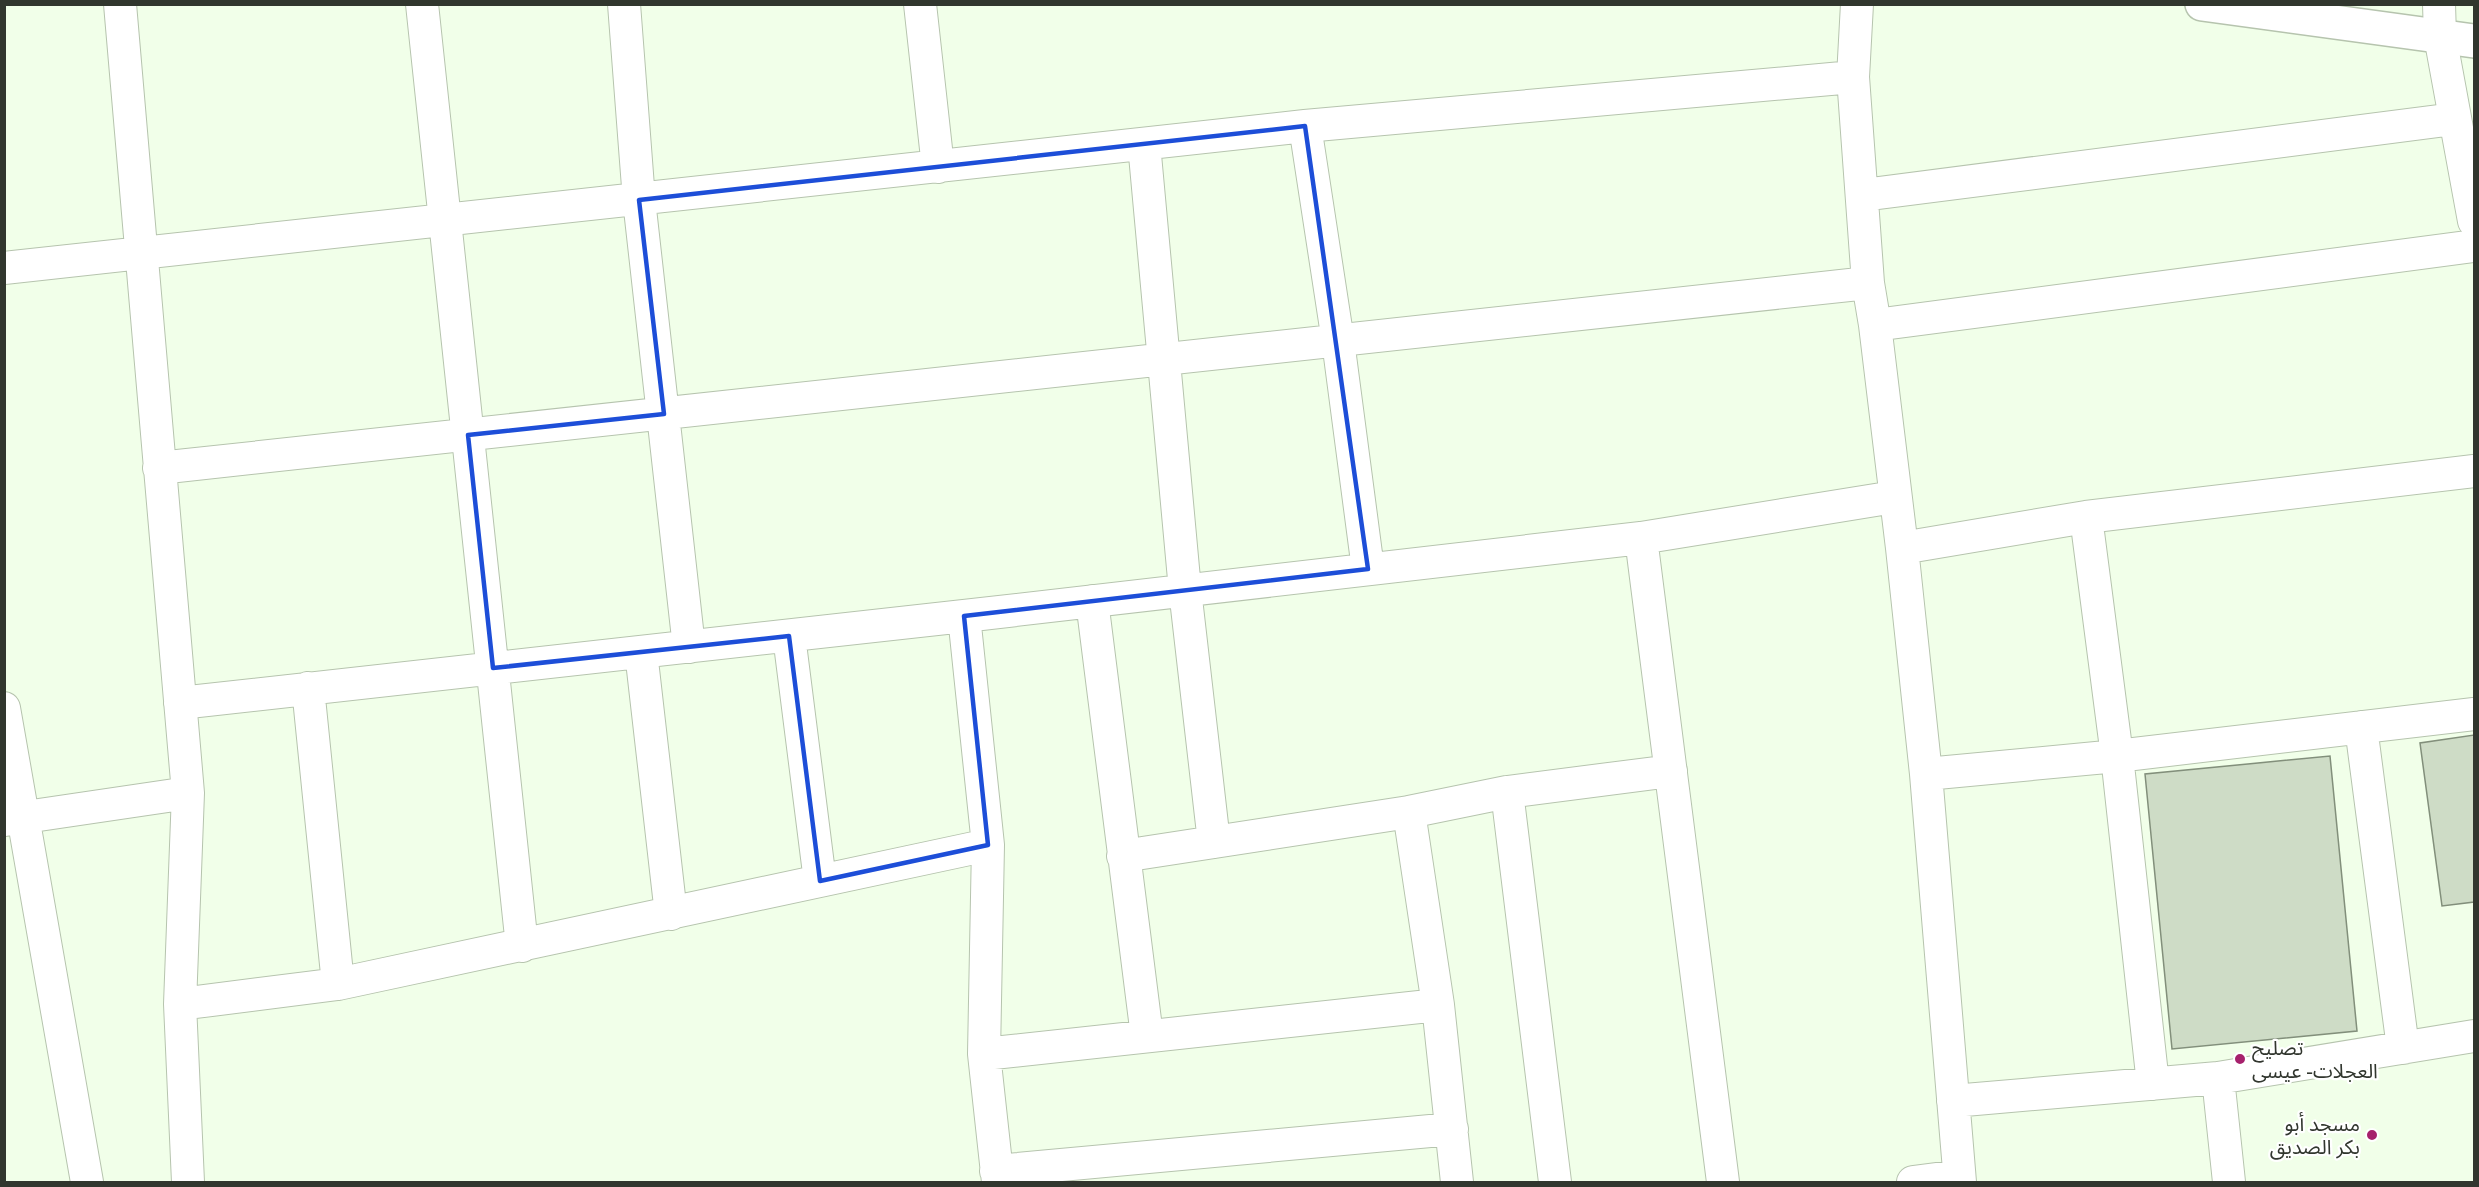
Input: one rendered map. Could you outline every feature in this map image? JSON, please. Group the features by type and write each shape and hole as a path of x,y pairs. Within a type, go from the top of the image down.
{"street":[{"path":"120,4 188,793 180,1004 188,1182"},
{"path":"422,4 522,946"},
{"path":"624,4 639,200 688,647"},
{"path":"920,4 938,167"},
{"path":"1857,4 1853,77 1868,283 1902,548 1926,774 1960,1179 1913,1182"},
{"path":"2439,4 2440,36 2475,221"},
{"path":"2209,5 2475,41"},
{"path":"4,268 140,255 1305,126 1853,77"},
{"path":"1863,195 2454,119"},
{"path":"1305,126 1338,341 1368,569"},
{"path":"1144,144 1185,590 1214,842"},
{"path":"1875,325 2475,246"},
{"path":"159,468 1868,283"},
{"path":"1902,548 2086,517 2475,471"},
{"path":"180,702 789,636 1641,538 1894,497"},
{"path":"2086,517 2117,756 2153,1084"},
{"path":"1641,538 1724,1182"},
{"path":"1092,601 1147,1036"},
{"path":"964,616 988,844 984,1054 997,1177 1452,1129"},
{"path":"789,636 820,881"},
{"path":"641,652 671,914"},
{"path":"308,688 338,984"},
{"path":"4,708 15,819 87,1182"},
{"path":"1926,774 2117,756 2475,714"},
{"path":"2361,728 2403,1048"},
{"path":"1123,856 1409,812 1507,792 1671,771"},
{"path":"1507,792 1555,1182"},
{"path":"15,819 188,793"},
{"path":"1409,812 1438,1005 1457,1182"},
{"path":"180,1004 338,984 988,844"},
{"path":"984,1054 1438,1005"},
{"path":"1953,1101 2218,1078 2475,1036"},
{"path":"2218,1078 2229,1182"}],"highlighted area":[{"path":"1305,126 1368,569 964,616 988,845 820,881 789,636 493,668 468,435 664,414 639,200"}],"building":[{"path":"2474,735 2474,902 2442,906 2420,743"},
{"path":"2330,756 2357,1031 2172,1049 2145,774"}],"place":[{"name":"تصليح العجلات- عيسى","path":"2240,1059"},
{"name":"مسجد أبو بكر الصديق","path":"2372,1135"}]}
